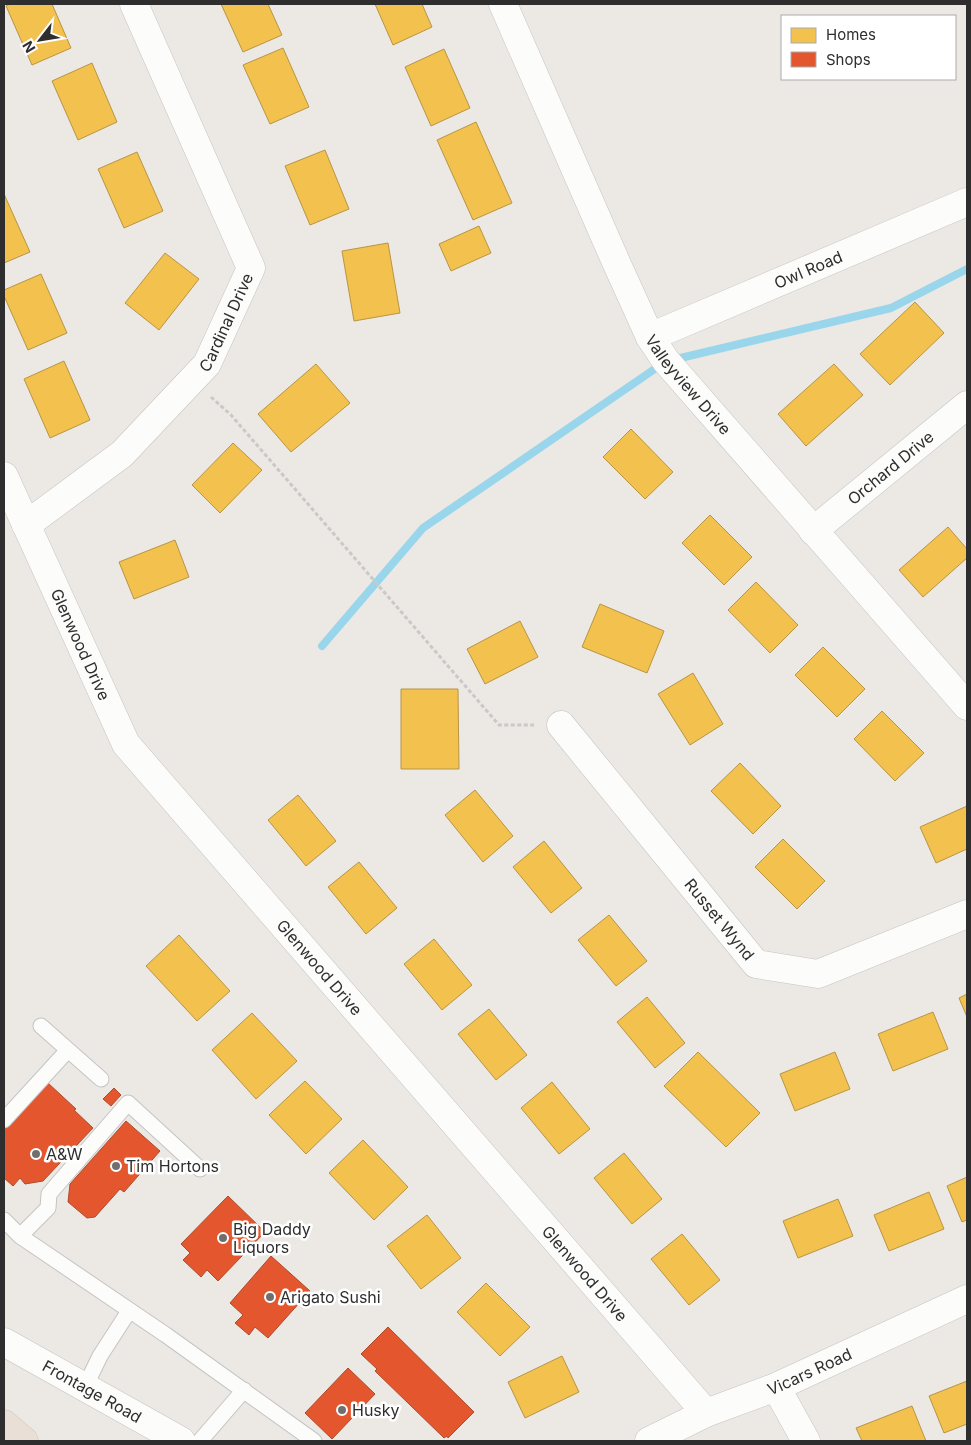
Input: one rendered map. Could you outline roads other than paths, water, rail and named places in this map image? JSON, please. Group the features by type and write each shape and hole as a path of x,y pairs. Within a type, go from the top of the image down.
{"highway":[{"path":"4,1424 24,1441"}],"street":[{"name":"Cardinal Drive","path":"26,525 122,454 193,380 207,364 251,268 134,4"},
{"name":"Valleyview Drive","path":"503,4 650,337 666,361 967,706"},
{"name":"Owl Road","path":"650,337 967,202"},
{"name":"Orchard Drive","path":"813,531 967,405"},
{"name":"Glenwood Drive","path":"4,476 126,744 706,1413"},
{"name":"Russet Wynd","path":"561,725 756,964 818,974 967,914"},
{"name":"Vicars Road","path":"649,1441 706,1413 776,1387 967,1299"},
{"name":"Frontage Road","path":"4,1342 181,1441"},
{"path":"776,1387 806,1441"}],"lane":[{"path":"41,1026 101,1079"},
{"path":"4,1120 68,1050"},
{"path":"20,1236 48,1208 49,1194 128,1103 200,1169"},
{"path":"4,1220 20,1236 244,1390 314,1441"},
{"path":"86,1387 100,1356 129,1311"},
{"path":"200,1441 244,1390"}],"waterway":[{"path":"672,360 891,308 967,269"},
{"path":"322,646 423,528 662,364"}],"place":[{"name":"A&W","path":"36,1154"},
{"name":"Tim Hortons","path":"116,1166"},
{"name":"Big Daddy Liquors","path":"223,1238"},
{"name":"Arigato Sushi","path":"270,1297"},
{"name":"Husky","path":"342,1410"}]}
